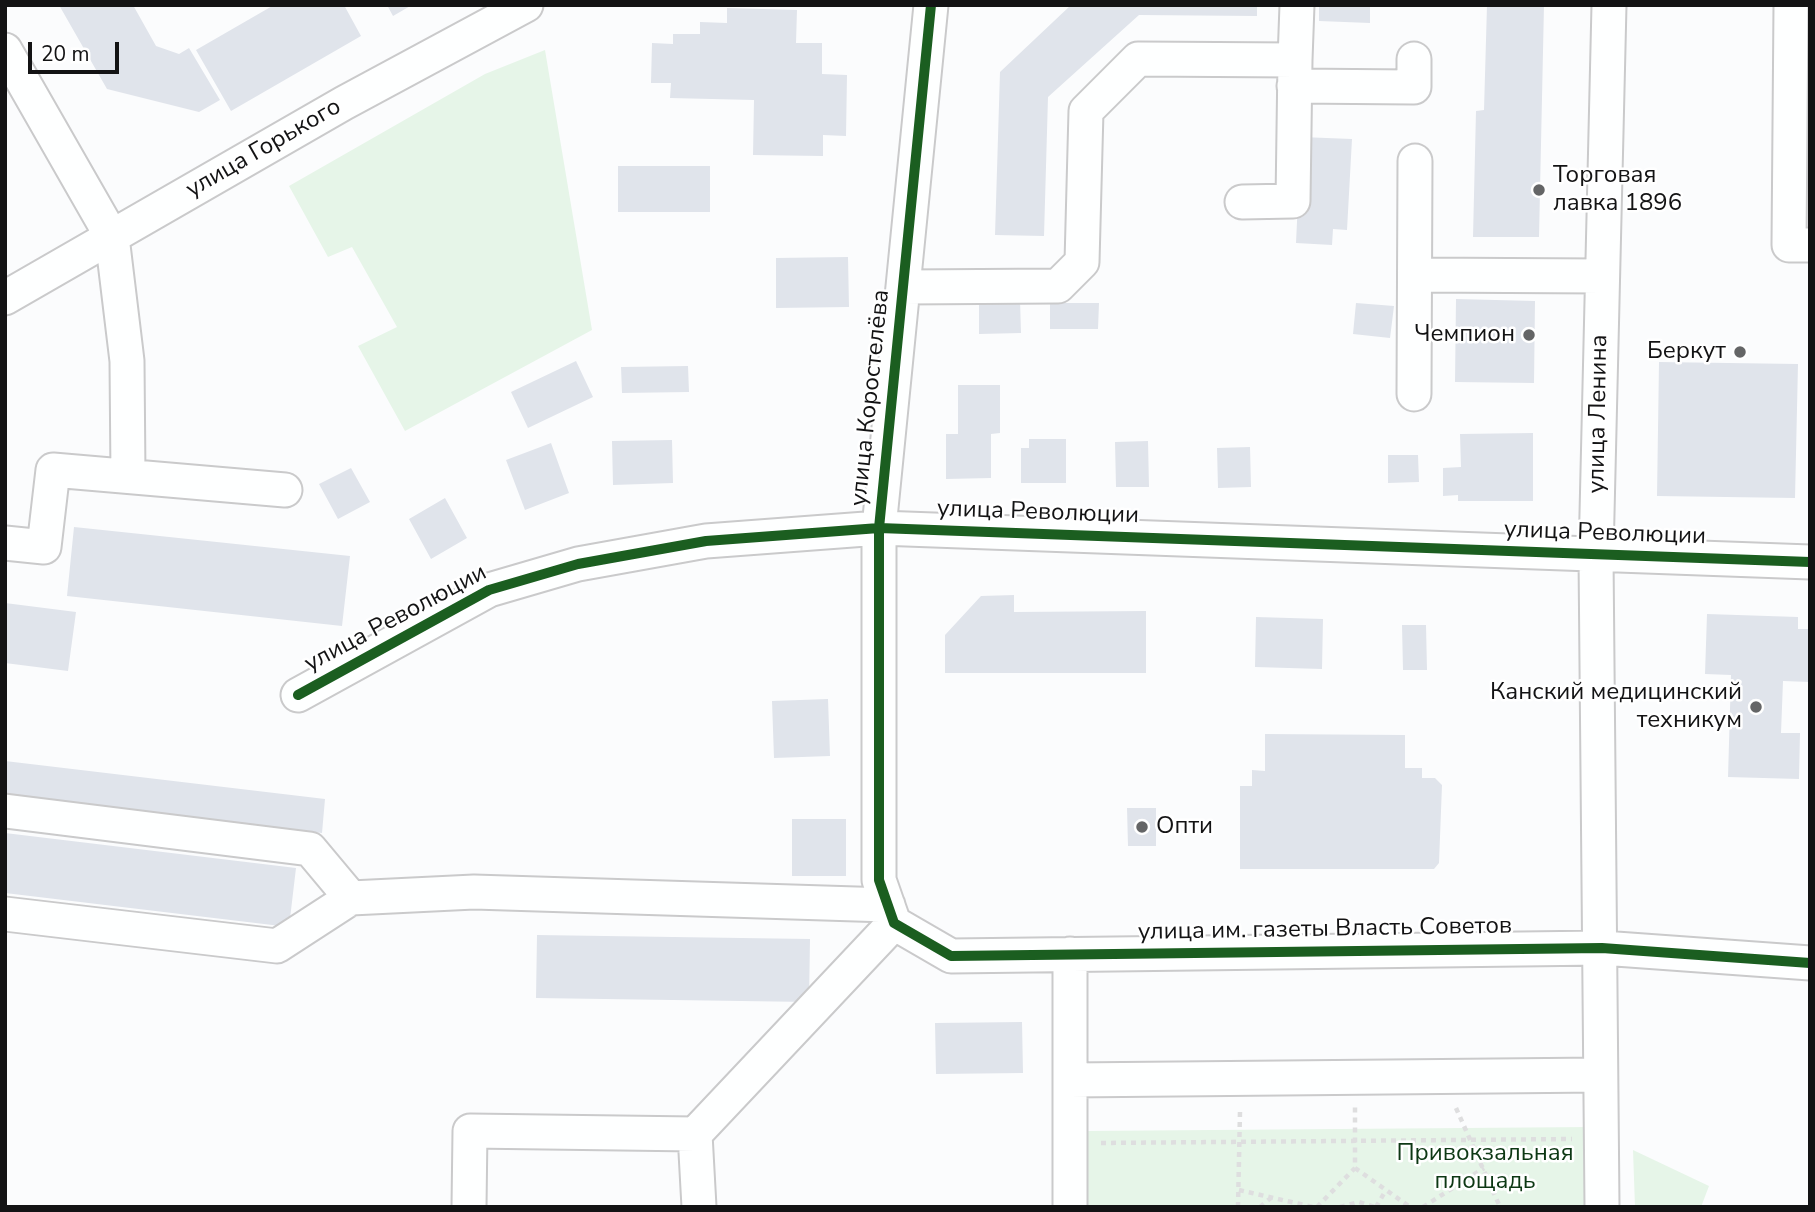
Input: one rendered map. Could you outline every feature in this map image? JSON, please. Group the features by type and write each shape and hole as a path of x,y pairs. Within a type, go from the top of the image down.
{"street":[{"name":"улица Горького","path":"5,298 345,103 526,5"},
{"name":"улица Коростелёва","path":"887,903 879,528 931,5"},
{"path":"1242,202 1293,201 1297,5"},
{"name":"улица Ленина","path":"1602,1207 1602,948 1596,556 1609,5"},
{"path":"1791,5 1789,245 1810,245"},
{"path":"5,50 112,237 127,361 128,476"},
{"path":"903,287 1058,286 1082,262 1086,111 1138,59 1413,87 1413,59"},
{"path":"1414,394 1415,162"},
{"path":"1415,275 1602,276"},
{"path":"5,543 44,547 53,470 285,490"},
{"name":"улица Революции","path":"298,695 489,590 578,564 706,541 879,528 1810,562"},
{"path":"5,811 310,849 351,898"},
{"path":"5,914 277,946 351,898 474,892 887,903"},
{"path":"699,1207 695,1134 887,903"},
{"name":"улица им. газеты Власть Советов","path":"887,903 951,957 1602,948 1810,963"},
{"path":"1070,954 1070,1207"},
{"path":"1070,1080 1600,1075"},
{"path":"470,1207 470,1131 695,1134"}],"path":[{"path":"1238,1190 1315,1207 1355,1168 1354,1077"},
{"path":"1440,1077 1472,1140 1500,1207"},
{"path":"1238,1207 1240,1078"},
{"path":"1100,1143 1577,1139"},
{"path":"1355,1168 1410,1207"},
{"path":"1423,1207 1484,1168"},
{"path":"1340,1207 1359,1202 1376,1207 1387,1190"},
{"path":"1259,1207 1272,1197"}],"green space":[{"path":"545,50 592,330 405,431 358,346 397,327 352,247 328,257 289,186 485,74"},
{"name":"Привокзальная площадь","path":"1590,1127 1590,1207 1085,1207 1086,1131"},
{"path":"1633,1150 1709,1186 1701,1207 1635,1207"}],"building":[{"path":"59,5 133,5 156,46 179,54 189,48 220,100 199,112 107,89"},
{"path":"274,5 344,5 361,36 231,111 196,50"},
{"path":"387,5 412,5 393,16"},
{"path":"1071,5 1257,5 1257,16 1139,15 1048,97 1044,236 995,235 1000,72"},
{"path":"1319,5 1370,5 1370,23 1319,21"},
{"path":"1487,5 1544,5 1539,237 1473,237 1476,111 1484,110"},
{"path":"727,8 797,10 796,43 822,43 822,74 847,75 846,136 823,135 823,156 753,155 754,100 670,98 671,83 651,83 652,43 673,44 673,34 700,34 700,22 727,23"},
{"path":"1301,137 1352,139 1347,230 1333,229 1332,245 1296,243"},
{"path":"618,166 710,166 710,212 618,212"},
{"path":"848,257 849,307 776,308 776,258"},
{"path":"1456,299 1535,301 1534,383 1455,382"},
{"path":"1020,300 1021,333 979,334 979,301"},
{"path":"1050,303 1099,303 1098,329 1050,329"},
{"path":"1356,303 1394,306 1390,338 1353,334"},
{"path":"576,361 593,397 528,428 511,392"},
{"path":"1659,362 1798,364 1795,498 1657,496"},
{"path":"688,366 689,392 622,393 621,367"},
{"path":"958,385 1000,385 1000,433 991,434 991,478 946,479 946,434 958,434"},
{"path":"1533,433 1533,501 1458,501 1458,495 1443,496 1443,468 1461,467 1460,434"},
{"path":"1029,439 1066,439 1066,483 1021,483 1021,448 1029,448"},
{"path":"672,440 673,483 613,485 612,441"},
{"path":"1148,441 1149,487 1116,487 1115,442"},
{"path":"551,443 569,493 525,510 506,460"},
{"path":"1250,447 1251,487 1218,488 1217,448"},
{"path":"1388,455 1418,455 1419,482 1388,483"},
{"path":"351,468 370,502 338,519 319,484"},
{"path":"445,498 467,538 431,559 409,519"},
{"path":"74,527 350,556 342,626 67,596"},
{"path":"1014,595 1014,612 1146,611 1146,673 945,673 945,635 981,596"},
{"path":"5,603 76,612 68,671 5,663"},
{"name":"Канский медицинский техникум","path":"1707,614 1798,617 1798,629 1810,629 1810,682 1783,681 1781,733 1800,733 1799,779 1728,777 1731,675 1705,674"},
{"path":"1256,617 1323,619 1322,669 1255,667"},
{"path":"1402,625 1426,625 1427,670 1403,670"},
{"path":"828,699 830,756 774,758 772,701"},
{"path":"1265,734 1405,735 1405,768 1422,768 1422,778 1435,778 1442,785 1439,863 1434,869 1240,869 1240,786 1252,786 1252,770 1265,771"},
{"path":"5,761 325,799 322,833 5,796"},
{"name":"Опти","path":"1127,808 1156,808 1156,846 1128,846"},
{"path":"792,819 846,819 846,876 792,876"},
{"path":"5,833 296,868 289,927 5,893"},
{"path":"537,935 810,939 809,1002 536,998"},
{"path":"1022,1022 1023,1073 936,1074 935,1023"}],"cycle path":[{"path":"931,5 879,528 879,880 894,923 951,956 1602,948 1810,963"},
{"path":"298,695 489,590 578,564 706,541 879,528 1810,562"}],"place":[{"name":"Торговая лавка 1896","path":"1539,190"},
{"name":"Чемпион","path":"1529,335"},
{"name":"Беркут","path":"1740,352"},
{"name":"Канский медицинский техникум","path":"1756,707"},
{"name":"Опти","path":"1142,827"}]}
